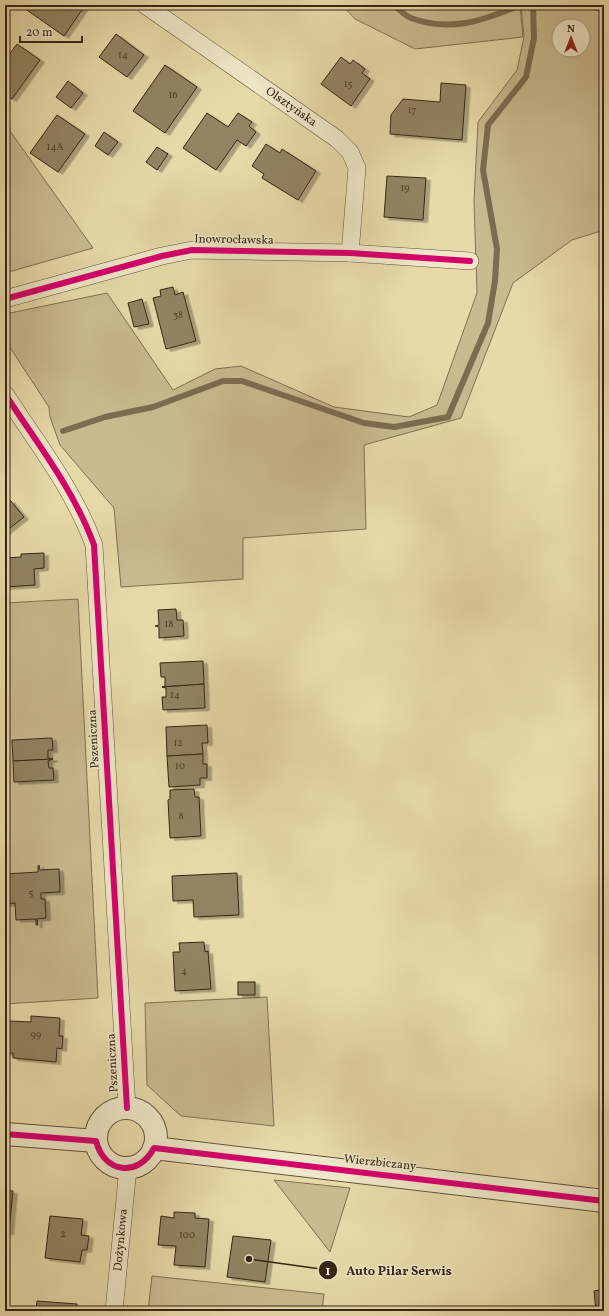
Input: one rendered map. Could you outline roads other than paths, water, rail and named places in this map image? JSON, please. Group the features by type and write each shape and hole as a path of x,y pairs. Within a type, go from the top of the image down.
{"street":[{"name":"Olsztyńska","path":"145,5 337,139 350,152 358,168 350,253"},
{"name":"Inowrocławska","path":"5,299 162,256 192,250 350,253 470,261"},
{"name":"Pszeniczna","path":"5,394 72,495 84,518 94,545 127,1108"},
{"path":"127,1108 138,1111 151,1122 156,1138 154,1148 144,1163 128,1168 110,1164 103,1158 96,1141 97,1128 104,1118 114,1110 127,1108"},
{"path":"5,1134 96,1141"},
{"name":"Wierzbiczany","path":"154,1148 604,1201"},
{"name":"Dożynkowa","path":"114,1311 128,1168"}],"waterway":[{"path":"394,5 411,18 440,24 467,23 480,20 521,5"},
{"path":"63,431 105,417 153,407 223,381 242,381 364,423 394,427 448,417 488,323 495,281 497,249 483,170 488,125 526,77 534,38 533,5"},
{"path":"588,5 604,10"}],"place":[{"name":"Auto Pilar Serwis","path":"249,1259"}]}
